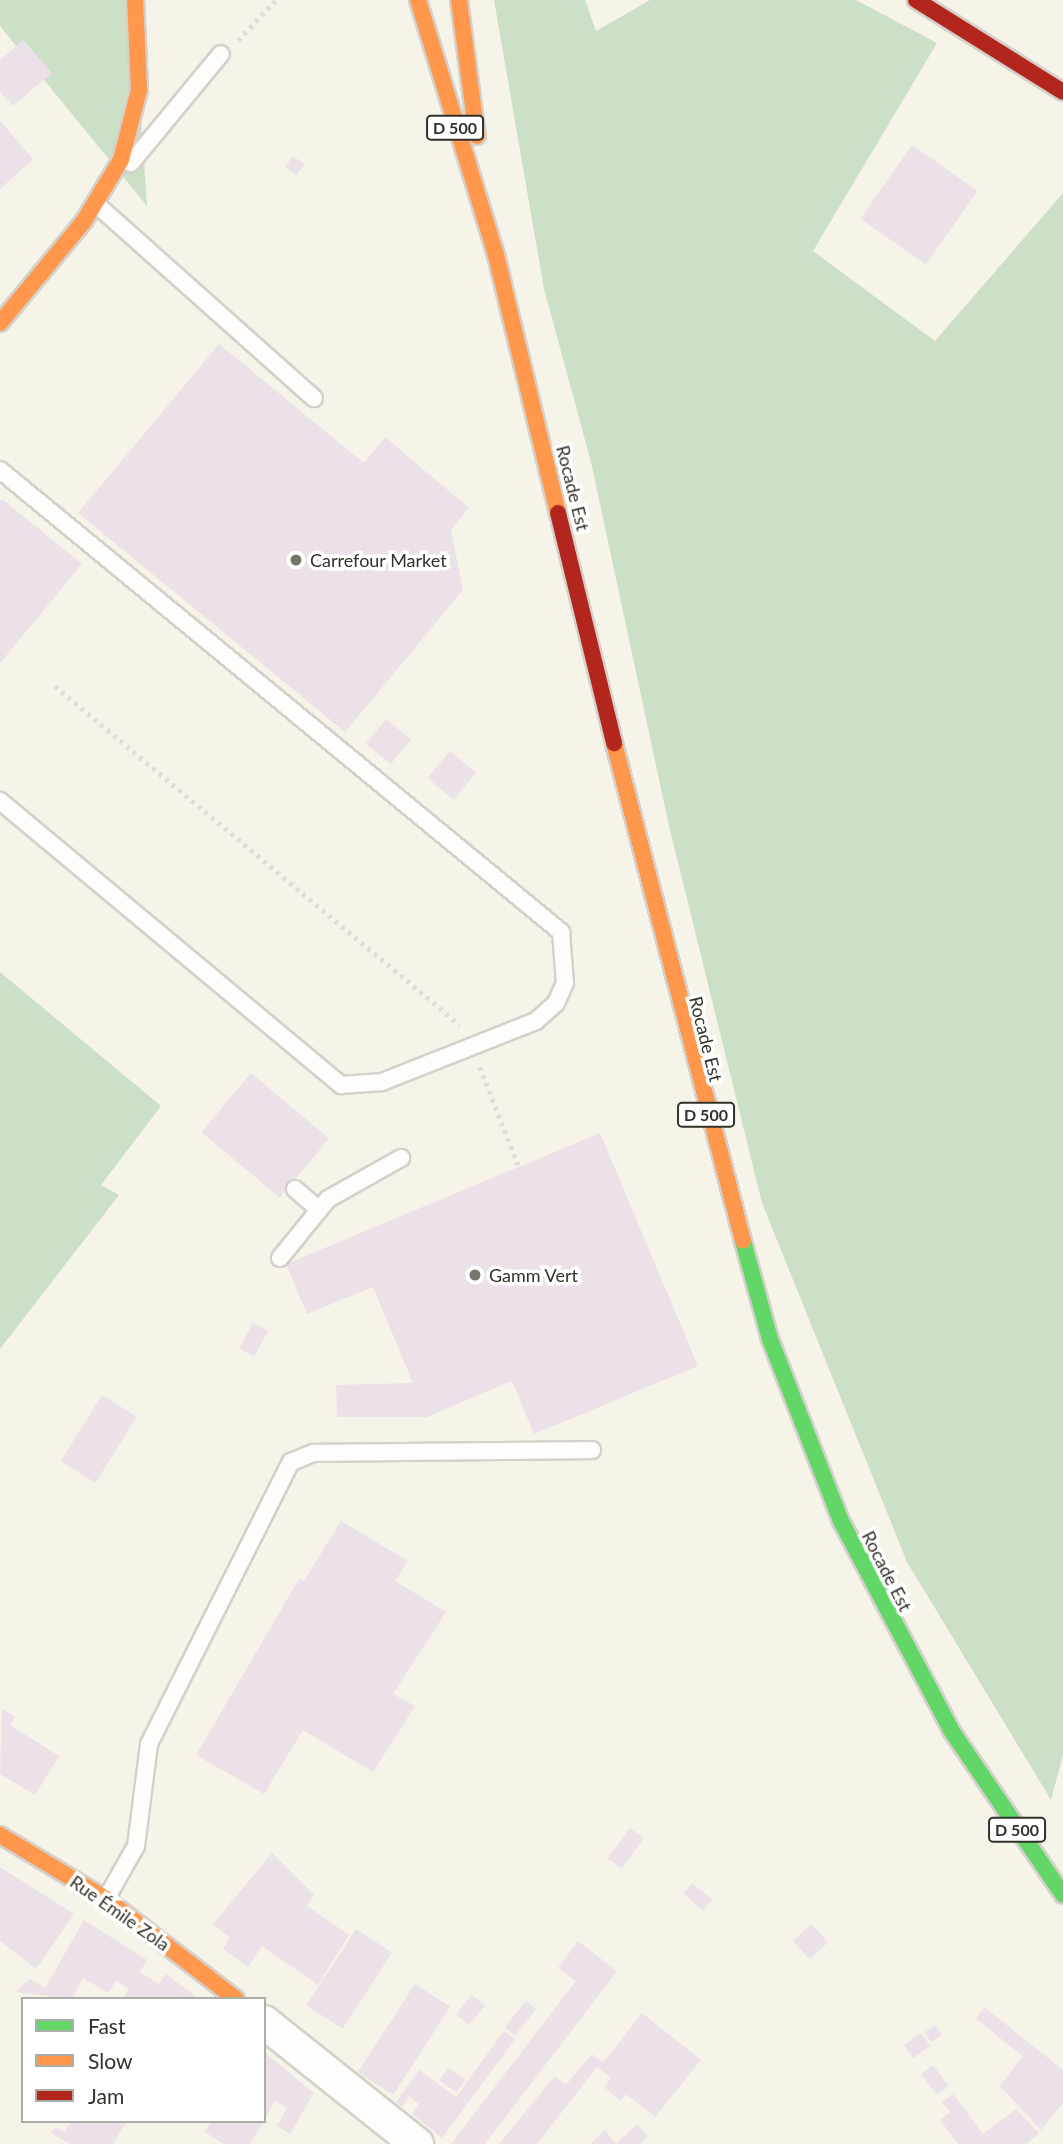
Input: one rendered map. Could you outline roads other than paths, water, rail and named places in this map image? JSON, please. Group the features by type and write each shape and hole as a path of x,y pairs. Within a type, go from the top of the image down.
{"main road":[{"path":"0,323 95,205 121,160 135,113 135,0"},
{"name":"D 500","path":"418,0 496,255"},
{"name":"D 500","path":"459,0 496,255"},
{"path":"916,0 1063,92"},
{"name":"Rocade Est","path":"496,255 674,992 758,1303 841,1521 974,1764 1063,1895"},
{"name":"Rue Émile Zola","path":"0,1835 106,1899 233,1997"}],"street":[{"path":"266,2024 417,2144"}],"lane":[{"path":"221,54 95,205 314,398"},
{"path":"0,470 561,932 568,972 556,1003 536,1021 368,1086 334,1082 0,801"},
{"path":"280,1258 319,1210 340,1190 401,1158"},
{"path":"295,1189 319,1210"},
{"path":"106,1899 136,1846 149,1744 291,1462 313,1453 592,1450"}],"place":[{"name":"Carrefour Market","path":"296,560"},
{"name":"Gamm Vert","path":"475,1275"}]}
